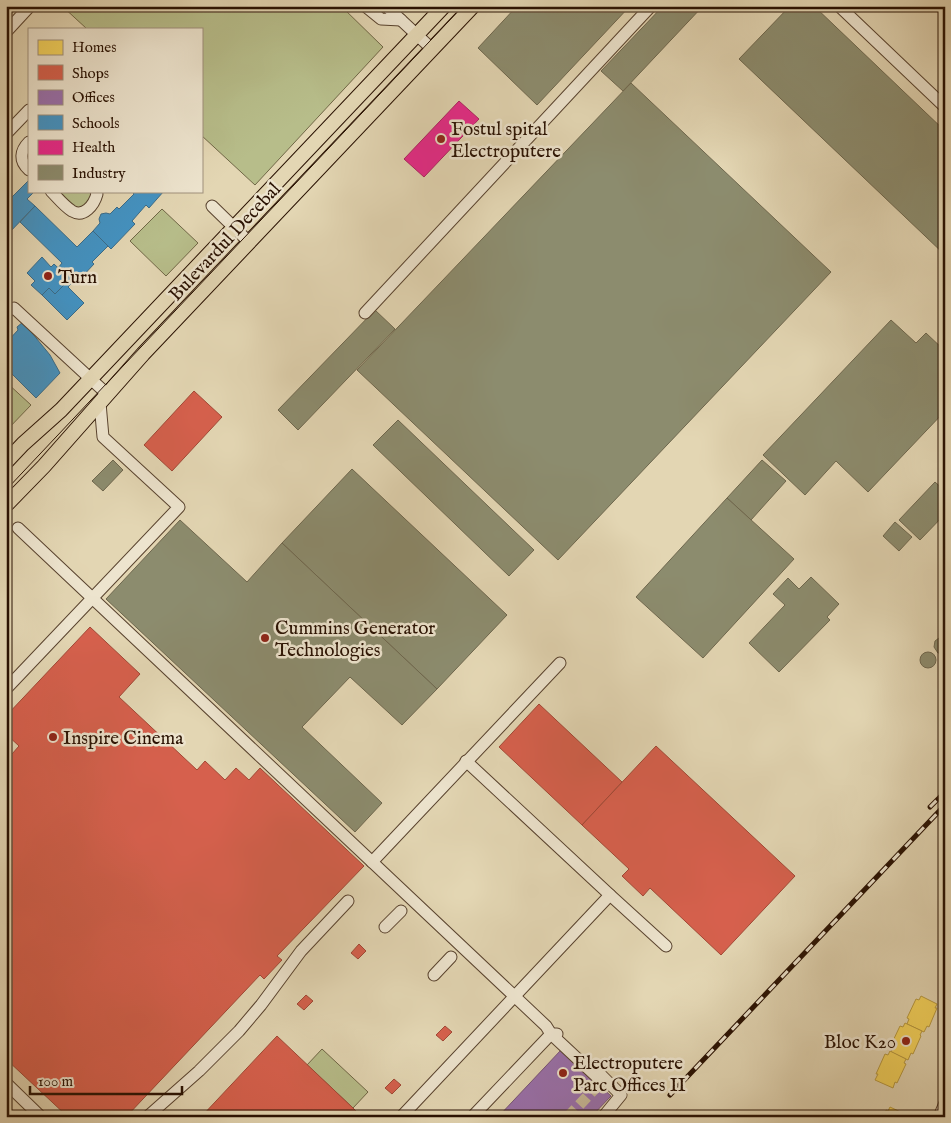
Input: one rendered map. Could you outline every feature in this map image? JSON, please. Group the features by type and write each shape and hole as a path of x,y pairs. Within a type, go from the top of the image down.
{"main road":[{"name":"Bulevardul Decebal","path":"6,462 61,410 444,6"},
{"name":"Bulevardul Decebal","path":"6,505 143,354 473,6"}],"street":[{"path":"6,32 30,6"},
{"path":"364,6 381,19 401,20"},
{"path":"386,6 432,49"},
{"path":"365,313 651,6"},
{"path":"841,7 945,107"},
{"path":"28,111 7,133 27,143 21,154 22,161 28,169"},
{"path":"52,192 72,211 79,213 86,211 92,206 96,201 96,192"},
{"path":"212,206 249,242"},
{"path":"6,311 14,308 91,378 104,399 103,437 178,507 6,689"},
{"path":"18,528 546,1026 547,1038 597,1077"},
{"path":"372,862 560,663"},
{"path":"466,762 666,946"},
{"path":"401,1117 610,895"},
{"path":"147,1117 199,1071 239,1031 301,951 348,901"},
{"path":"385,927 401,911"},
{"path":"434,975 451,957"},
{"path":"472,1117 547,1038 555,1033 561,1036 622,1095 602,1117"},
{"path":"6,1083 41,1117"},
{"path":"939,1117 945,1103"}],"green space":[{"path":"62,6 341,6 383,47 255,185 202,136 202,28 86,28"},
{"path":"52,192 95,192 79,213"},
{"path":"162,209 198,243 166,276 130,241"},
{"path":"6,382 31,405 6,431"},
{"path":"322,1049 368,1092 353,1108 307,1065"}],"building: Homes":[{"path":"921,996 937,1004 929,1027 927,1026 924,1032 907,1024 909,1019 907,1018 916,999 919,1000"},
{"name":"Bloc K20","path":"905,1023 922,1031 913,1054 911,1053 908,1060 891,1052 893,1046 891,1045 900,1026 903,1027"},
{"path":"890,1051 906,1059 904,1063 906,1064 893,1088 875,1080 885,1054 888,1055"},
{"path":"890,1107 907,1115 906,1117 884,1117 886,1110 888,1111"}],"building: Shops":[{"path":"194,391 222,417 172,471 144,445"},
{"path":"90,627 140,674 119,697 197,770 205,761 225,780 236,768 249,780 260,768 364,866 277,956 282,960 264,979 260,975 126,1117 68,1117 6,1059 6,749 12,754 19,746 6,734 6,716"},
{"path":"539,704 622,782 582,825 499,747"},
{"path":"656,746 795,876 721,955 650,888 643,896 622,876 629,869 582,825"},
{"path":"359,944 366,951 358,959 351,953"},
{"path":"306,995 313,1001 304,1010 297,1004"},
{"path":"445,1026 452,1032 443,1041 436,1035"},
{"path":"277,1036 353,1108 362,1117 201,1117"},
{"path":"394,1079 401,1085 392,1094 385,1088"}],"building: Offices":[{"name":"Electroputere Parc Offices II","path":"561,1050 611,1096 591,1117 498,1117"}],"building: Schools":[{"path":"28,181 28,192 34,192 27,199 35,206 6,236 6,203"},
{"path":"132,192 163,192 149,208 146,205 132,221 135,224 111,249 93,231 100,223 101,214 110,214 117,207 119,209 134,194"},
{"path":"35,206 77,247 93,231 108,246 92,262 94,264 79,280 77,278 68,287 84,303 67,320 42,295 49,288 55,294 70,279 58,268 62,263 20,222"},
{"name":"Turn","path":"42,257 51,267 54,264 70,279 55,294 49,288 42,295 31,285 35,281 27,273"},
{"path":"23,322 50,355 60,373 36,398 6,368 6,343 18,330 17,327"}],"building: Health":[{"name":"Fostul spital Electroputere","path":"459,101 479,119 424,177 404,159"}],"building: Industry":[{"path":"517,6 630,6 537,105 478,48"},
{"path":"663,6 703,6 623,91 601,71"},
{"path":"790,6 814,6 945,131 945,255 739,59"},
{"path":"631,83 831,272 558,560 357,370"},
{"path":"375,310 395,329 298,430 278,410"},
{"path":"891,320 916,343 926,333 945,351 945,411 868,492 836,461 805,495 763,455"},
{"path":"398,420 534,550 509,576 373,445"},
{"path":"113,460 123,470 103,491 92,481"},
{"path":"762,460 786,481 751,520 727,498"},
{"path":"352,469 507,615 437,689 282,543"},
{"path":"935,482 945,491 945,514 920,540 899,520"},
{"path":"727,498 794,559 703,658 636,597"},
{"name":"Cummins Generator Technologies","path":"180,520 247,582 282,543 437,689 402,725 350,677 302,727 382,803 355,832 106,599"},
{"path":"895,522 912,537 899,551 883,536"},
{"path":"811,577 839,604 827,617 830,620 779,672 749,643 785,605 773,594 788,578 799,589"},
{"path":"939,638 945,639 945,652 943,653 938,653 934,647 935,641"},
{"path":"928,652 936,660 928,668 920,660"}],"tunnel":[{"path":"568,1117 601,1082 597,1077"}],"tram line":[{"path":"6,490 463,6"}],"railway":[{"path":"930,807 945,792"},
{"path":"670,1095 945,805"}],"place":[{"name":"Fostul spital Electroputere","path":"441,139"},
{"name":"Turn","path":"48,276"},
{"name":"Cummins Generator Technologies","path":"265,638"},
{"name":"Inspire Cinema","path":"53,737"},
{"name":"Bloc K20","path":"906,1041"},
{"name":"Electroputere Parc Offices II","path":"563,1073"}]}
